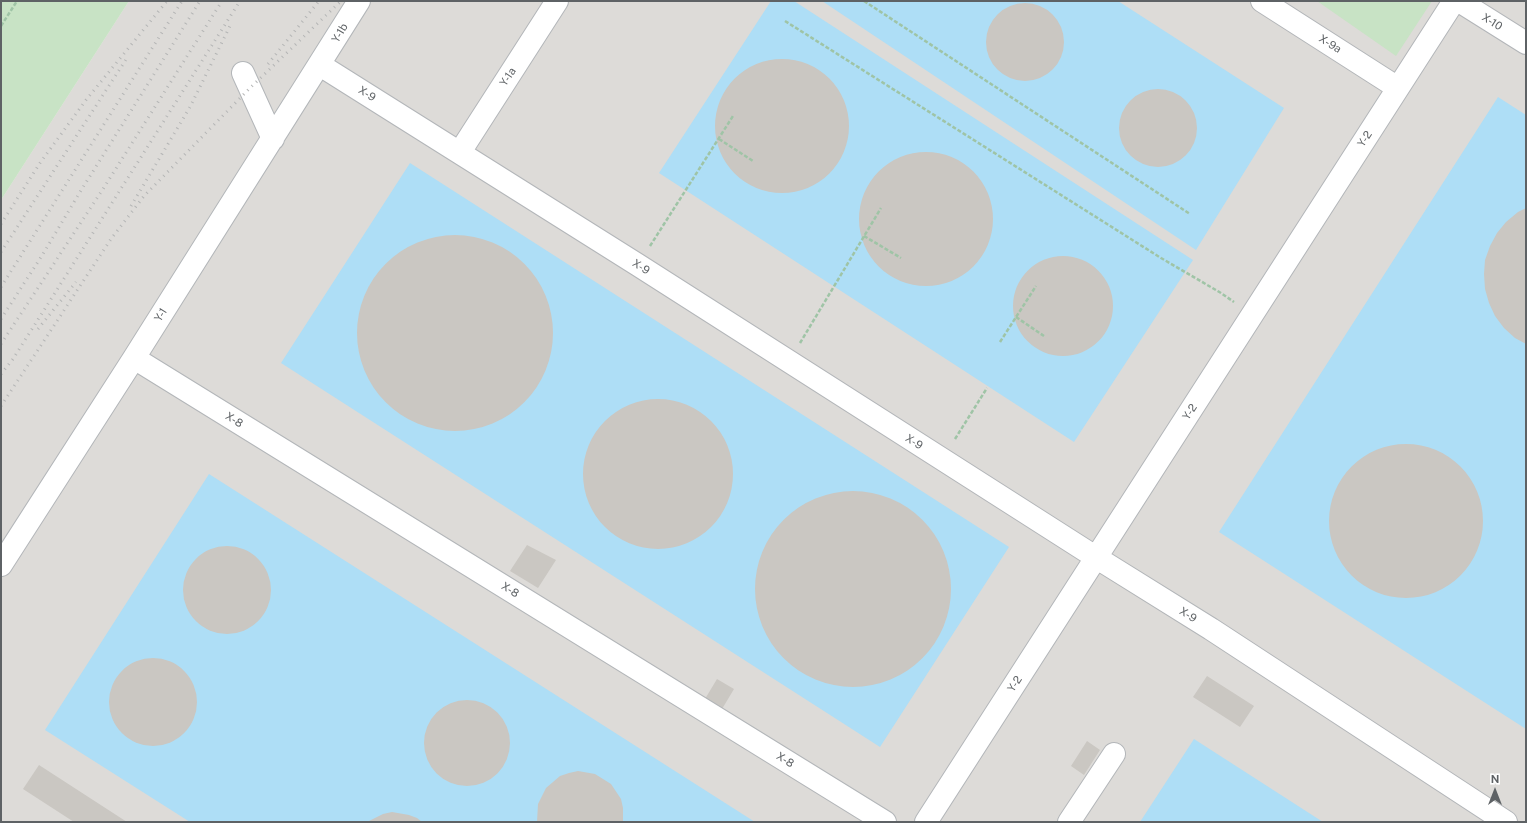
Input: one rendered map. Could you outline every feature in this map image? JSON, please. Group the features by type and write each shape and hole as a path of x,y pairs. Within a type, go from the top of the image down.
{"street":[{"name":"Y-1b","path":"320,65 359,1"},
{"name":"Y-1a","path":"460,152 557,1"},
{"name":"X-9a","path":"1262,1 1398,88"},
{"name":"Y-2","path":"926,822 1454,1"},
{"name":"X-10","path":"1458,1 1526,43"},
{"name":"Y-1","path":"1,565 320,65"},
{"name":"X-9","path":"320,65 460,152 942,460 1211,629 1481,816 1506,822"},
{"path":"243,73 273,140"},
{"name":"X-8","path":"134,358 885,822"},
{"path":"1069,822 1114,754"}],"path":[{"path":"1,26 17,1"},
{"path":"864,1 1190,214"},
{"path":"785,21 1161,258 1221,293 1252,315"},
{"path":"638,265 733,116"},
{"path":"719,139 753,161"},
{"path":"788,362 881,208"},
{"path":"864,236 901,258"},
{"path":"1000,342 1036,286"},
{"path":"1016,317 1044,336"},
{"path":"942,460 987,388"}],"shaded area":[{"path":"129,1 1526,1 1526,822 1,822 1,200"}],"green space":[{"path":"1,1 129,1 1,200"},
{"path":"1317,1 1432,1 1396,56"}],"water":[{"path":"771,1 794,1 1193,260 1074,442 659,173"},
{"path":"822,1 1118,1 1284,108 1196,250"},
{"path":"1498,97 1526,115 1526,729 1219,532"},
{"path":"410,163 1009,547 880,747 281,363"},
{"path":"209,474 755,822 190,822 45,730"},
{"path":"1194,739 1323,822 1140,822"}],"building":[{"path":"1025,3 1040,6 1047,10 1057,20 1061,27 1064,42 1061,57 1057,64 1047,74 1040,78 1025,81 1010,78 1003,74 993,64 989,57 986,42 989,27 993,20 1003,10 1010,6"},
{"path":"789,59 814,67 834,84 844,100 848,113 848,139 844,152 838,163 824,178 808,188 795,192 775,193 750,185 730,168 720,152 716,139 715,119 723,94 740,74 756,64 769,60"},
{"path":"1158,89 1173,92 1180,96 1190,106 1194,113 1197,128 1194,143 1190,150 1180,160 1173,164 1158,167 1143,164 1136,160 1126,150 1122,143 1119,128 1122,113 1126,106 1136,96 1143,92"},
{"path":"933,152 958,160 978,177 988,193 992,206 992,232 988,245 982,256 968,271 952,281 939,285 919,286 894,278 874,261 864,245 860,232 859,212 867,187 884,167 900,157 913,153"},
{"path":"1526,208 1526,344 1515,338 1504,328 1495,316 1485,289 1484,274 1485,260 1497,233 1506,222 1518,212"},
{"path":"455,235 483,239 501,247 517,257 531,271 541,287 549,305 553,333 549,361 541,379 531,395 517,409 501,419 483,427 455,431 427,427 409,419 393,409 379,395 369,379 361,361 357,333 361,305 369,287 379,271 393,257 409,247 427,239"},
{"path":"1063,256 1082,260 1098,271 1109,287 1113,306 1109,325 1098,341 1082,352 1063,356 1044,352 1028,341 1017,325 1013,306 1017,287 1028,271 1044,260"},
{"path":"658,399 687,405 711,421 727,445 733,474 727,503 711,527 687,543 658,549 629,543 605,527 589,503 583,474 589,445 605,421 629,405"},
{"path":"1406,444 1421,446 1442,453 1449,457 1465,472 1470,478 1477,492 1483,521 1481,536 1474,557 1470,564 1455,580 1449,585 1435,592 1406,598 1391,596 1370,589 1363,585 1347,570 1342,564 1335,550 1329,521 1331,506 1338,485 1342,478 1357,462 1363,457 1377,450"},
{"path":"853,491 881,495 899,503 915,513 929,527 939,543 947,561 951,589 947,617 939,635 929,651 915,665 899,675 881,683 853,687 825,683 807,675 791,665 777,651 767,635 759,617 755,589 759,561 767,543 777,527 791,513 807,503 825,495"},
{"path":"527,545 556,560 538,588 510,571"},
{"path":"227,546 244,549 258,559 268,573 271,590 268,607 258,621 244,631 227,634 210,631 196,621 186,607 183,590 186,573 196,559 210,549"},
{"path":"153,658 170,661 184,671 194,685 197,702 194,719 184,733 170,743 153,746 136,743 122,733 112,719 109,702 112,685 122,671 136,661"},
{"path":"1207,676 1254,706 1240,727 1193,697"},
{"path":"717,679 734,689 722,709 705,699"},
{"path":"459,700 475,700 484,703 498,712 507,726 510,735 510,751 507,760 498,774 484,783 475,786 459,786 443,779 436,774 431,767 424,751 424,735 431,719 436,712 443,707"},
{"path":"1087,741 1100,750 1084,775 1071,766"},
{"path":"39,765 127,822 74,822 23,789"},
{"path":"578,771 595,774 611,784 621,799 623,808 623,822 537,822 538,804 546,788 560,776"},
{"path":"392,812 409,815 422,822 367,822 383,814"}],"railway":[{"path":"1,224 40,163 86,100 167,1"},
{"path":"1,287 182,1"},
{"path":"1,319 200,1"},
{"path":"1,344 103,189 222,1"},
{"path":"1,374 13,359 240,1"},
{"path":"268,64 319,1"},
{"path":"1,406 111,239 144,196 250,88 341,1"},
{"path":"131,206 190,107 230,26"},
{"path":"1,252 127,58"},
{"path":"38,329 76,282"}]}
